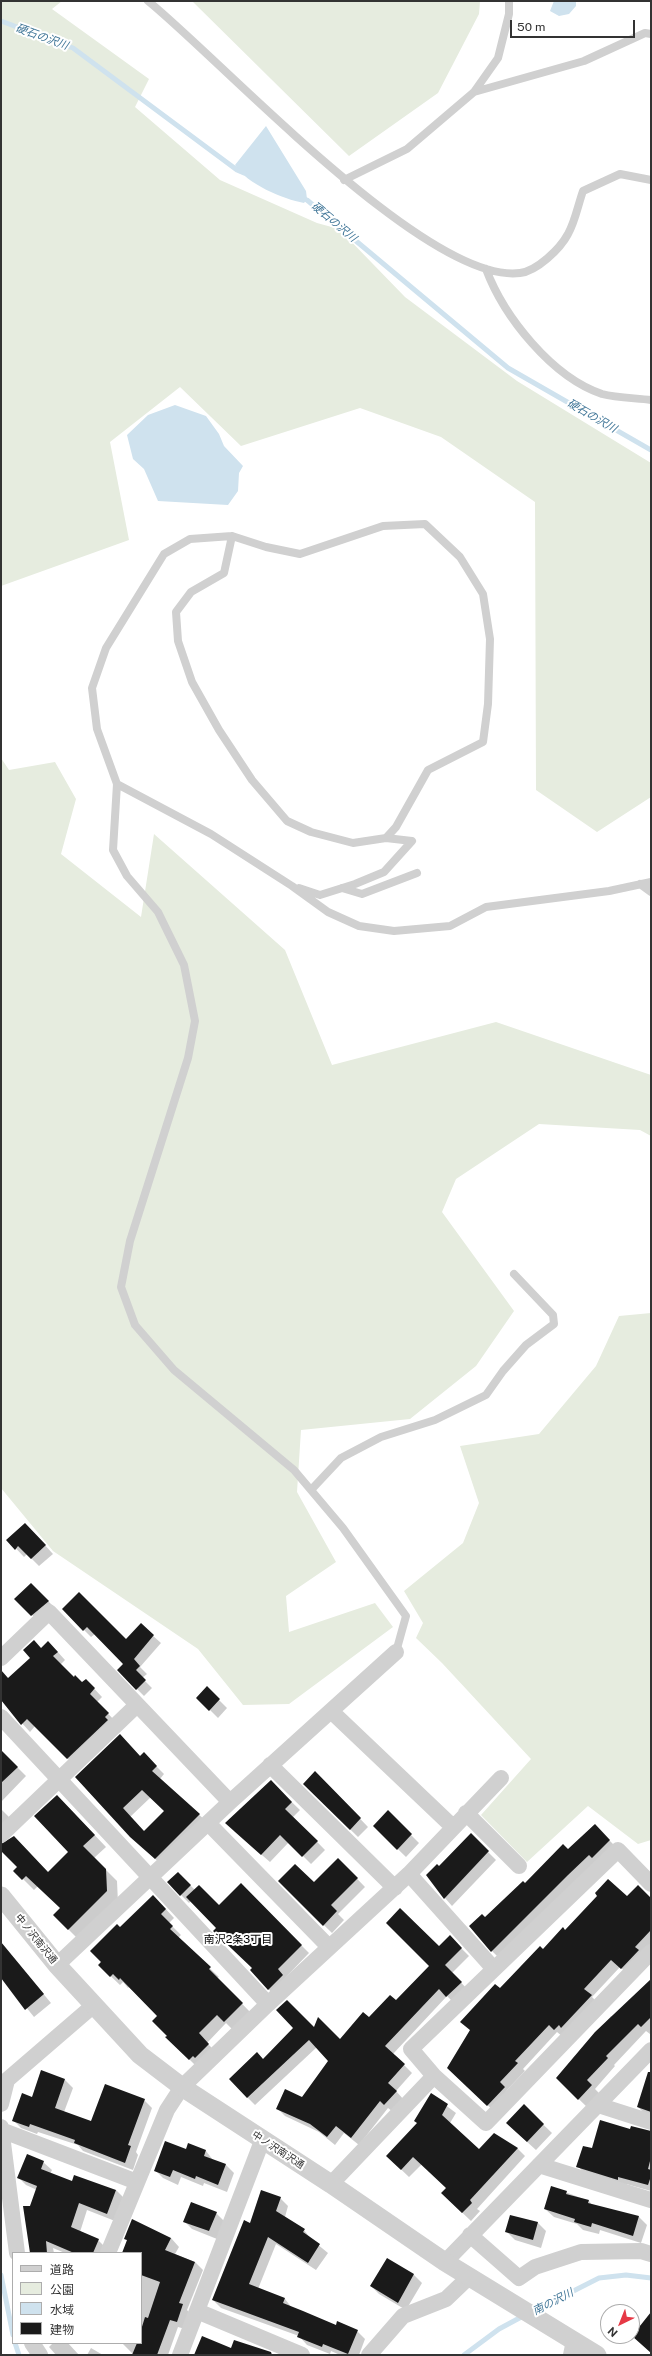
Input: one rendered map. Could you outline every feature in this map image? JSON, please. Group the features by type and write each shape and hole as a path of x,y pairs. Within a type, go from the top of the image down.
{"street":[{"path":"1,1658 49,1612 230,1802"},
{"path":"57,1965 270,1765 396,1652"},
{"path":"1,1835 137,1705"},
{"path":"331,1711 453,1827"},
{"path":"1,1717 149,1879 268,2004"},
{"path":"270,1765 395,1888"},
{"path":"108,2252 167,2110 182,2088 268,2004 395,1888 501,1778"},
{"path":"466,1813 519,1866"},
{"path":"208,1823 330,1947"},
{"path":"651,1884 618,1850 411,2049 434,2076 486,2123 651,1952"},
{"path":"409,1874 494,1969"},
{"name":"中ノ沢南沢通","path":"1,1896 57,1965 140,2055 182,2088 330,2184 444,2262 541,2321 572,2348 597,2355"},
{"path":"1,2104 7,2080 94,2005"},
{"path":"444,2262 651,2050"},
{"path":"330,2184 434,2076"},
{"path":"598,2105 651,2122"},
{"path":"1,2127 17,2252"},
{"path":"2,2130 137,2182"},
{"path":"180,2355 262,2141"},
{"path":"539,2164 651,2200"},
{"path":"470,2235 519,2278 536,2267 582,2252 641,2251 651,2254"},
{"path":"369,2355 403,2316 446,2299 477,2281"},
{"path":"197,2311 302,2355"},
{"path":"33,2344 40,2355"}],"lane":[{"path":"148,1 344,180 420,236 486,269 520,273 543,263 568,234 583,191 620,174 651,180"},
{"path":"344,180 407,150 474,92 498,58 509,14 509,1"},
{"path":"474,92 584,61 645,33 651,34"},
{"path":"486,269 494,291 509,314 532,344 569,376 602,394 651,400"},
{"path":"386,838 396,827 428,770 483,742 488,704 490,639 483,594 460,557 426,524 383,526 300,554 266,547 232,536 190,539 164,554 106,648 92,688 97,729 117,784 113,850 127,876 158,912 184,965 196,1021 188,1058 130,1241 120,1287 135,1325 174,1370 294,1470 342,1528 406,1616 396,1652"},
{"path":"232,536 224,573 191,592 176,612 178,641 192,682 219,730 252,780 286,821 311,832 352,844 386,838 412,841 384,872 342,888 320,895 292,886"},
{"path":"117,784 211,834 292,886 328,912 360,926 394,931 450,926 486,907 609,891 651,882"},
{"path":"342,888 362,894 417,873"},
{"path":"640,884 651,892"},
{"path":"311,1490 341,1458 381,1437 435,1420 486,1395 503,1371 526,1345 554,1324 553,1315 514,1274"}],"green space":[{"path":"1,1 62,1 52,9 149,79 135,107 220,180 317,223 339,229 405,297 517,381 651,463 651,797 597,832 536,790 535,502 441,437 360,408 241,446 180,387 110,442 129,540 1,586"},
{"path":"192,1 480,1 479,14 438,93 349,156"},
{"path":"1,758 9,770 55,762 76,799 61,854 141,917 154,834 285,950 332,1065 496,1022 651,1075 651,1136 640,1130 539,1124 456,1179 442,1212 514,1311 476,1366 410,1419 301,1430 297,1492 336,1562 286,1596 289,1632 375,1603 393,1627 289,1704 243,1705 198,1649 53,1551 1,1488"},
{"path":"651,1313 651,1840 638,1844 588,1806 527,1862 481,1815 531,1759 442,1663 416,1638 423,1623 404,1591 463,1543 479,1503 460,1446 539,1434 596,1366 619,1316"}],"water":[{"path":"554,1 576,1 576,6 569,14 559,16 550,11"},
{"path":"266,126 306,191 307,199 304,203 266,190 248,178 235,165"},
{"path":"175,405 206,416 219,434 224,446 243,466 239,473 238,491 228,505 158,501 144,469 133,459 127,435 148,415"}],"building":[{"path":"25,1523 46,1545 31,1559 18,1546 15,1550 6,1540"},
{"path":"31,1583 49,1601 31,1616 14,1599"},
{"path":"79,1592 126,1639 141,1623 154,1635 134,1659 140,1666 136,1670 146,1680 136,1690 117,1670 123,1664 87,1627 83,1631 62,1609"},
{"path":"34,1640 41,1648 48,1641 58,1652 53,1656 74,1677 75,1675 82,1682 86,1679 95,1688 90,1694 109,1713 105,1717 108,1720 67,1759 27,1719 21,1725 1,1700 1,1670 8,1678 30,1658 23,1650"},
{"path":"207,1686 220,1699 209,1711 196,1698"},
{"path":"120,1734 140,1756 144,1752 157,1766 152,1771 200,1814 155,1859 130,1837 75,1777","holes":["142,1790 164,1811 144,1831 123,1808"]},
{"path":"1,1750 18,1767 1,1783"},
{"path":"315,1771 361,1818 350,1830 303,1784"},
{"path":"271,1780 292,1802 285,1809 318,1841 302,1857 280,1835 261,1855 225,1823"},
{"path":"57,1795 95,1835 83,1846 106,1869 107,1891 68,1930 53,1915 60,1908 26,1876 22,1880 13,1871 17,1867 1,1851 1,1844 14,1836 48,1872 68,1852 34,1816"},
{"path":"388,1810 412,1834 397,1850 373,1826"},
{"path":"595,1824 610,1840 592,1858 589,1855 491,1952 469,1926 482,1914 485,1917 523,1881 525,1883 563,1844 568,1849"},
{"path":"471,1833 489,1851 444,1899 426,1875 437,1864 439,1866"},
{"path":"338,1858 358,1878 331,1905 337,1911 323,1926 278,1881 295,1864 314,1882"},
{"path":"178,1872 191,1885 180,1896 167,1882"},
{"path":"608,1879 627,1896 638,1885 651,1898 651,1930 635,1947 639,1950 621,1969 611,1960 584,1989 592,1995 561,2028 559,2025 554,2030 549,2025 515,2061 518,2063 500,2082 505,2087 487,2106 447,2068 470,2030 460,2022 495,1984 500,1988 540,1946 543,1949 563,1927 565,1930 597,1896 595,1893"},
{"path":"241,1883 302,1945 278,1969 283,1975 268,1990 250,1970 252,1968 213,1931 216,1928 186,1897 199,1885 219,1905"},
{"path":"153,1895 166,1909 161,1914 173,1926 170,1929 211,1967 209,1969 243,2003 224,2022 217,2015 199,2033 209,2044 195,2058 193,2056 189,2060 165,2037 167,2036 152,2021 157,2016 120,1978 119,1980 113,1974 110,1977 98,1965 101,1962 90,1951 117,1924 120,1927"},
{"path":"400,1908 439,1946 450,1935 462,1948 445,1965 462,1982 446,1997 439,1989 385,2046 405,2064 388,2083 397,2091 384,2105 380,2101 351,2138 336,2126 327,2137 310,2124 276,2109 285,2089 302,2097 328,2061 309,2040 247,2098 229,2079 257,2052 263,2059 293,2028 276,2010 287,2000 314,2027 318,2017 340,2039 363,2012 369,2017 390,1995 396,2000 429,1966 386,1923"},
{"path":"1,1942 44,1994 25,2010 1,1978"},
{"path":"651,1979 651,2017 641,2027 638,2024 606,2056 608,2058 587,2080 592,2085 578,2100 556,2078 595,2032"},
{"path":"41,2070 65,2079 55,2108 91,2121 105,2084 145,2099 128,2145 131,2146 125,2163 74,2143 75,2140 30,2124 29,2127 12,2121 22,2093 32,2097"},
{"path":"648,2072 651,2072 651,2112 637,2107"},
{"path":"431,2093 448,2104 442,2115 479,2149 494,2133 518,2148 470,2200 472,2203 462,2213 441,2193 446,2188 413,2157 401,2170 386,2156 417,2123 414,2121"},
{"path":"524,2104 544,2124 527,2142 506,2123"},
{"path":"600,2120 630,2129 631,2126 651,2131 651,2157 648,2169 651,2170 651,2176 648,2185 618,2177 618,2180 576,2167 583,2146 592,2148"},
{"path":"165,2141 186,2149 188,2143 206,2150 204,2156 226,2164 218,2185 196,2176 195,2179 173,2170 170,2177 154,2171"},
{"path":"27,2154 44,2161 41,2169 72,2181 74,2175 116,2190 107,2214 79,2203 71,2227 99,2239 93,2252 72,2252 46,2241 47,2252 30,2252 23,2206 30,2206 37,2186 17,2178"},
{"path":"551,2186 567,2191 566,2194 589,2200 588,2203 639,2216 633,2236 592,2223 591,2227 574,2222 575,2219 544,2209"},
{"path":"261,2190 281,2197 276,2211 305,2229 303,2232 320,2244 308,2263 268,2237 249,2284 285,2298 283,2303 336,2325 337,2321 358,2330 348,2354 323,2344 322,2347 297,2337 299,2332 212,2300 244,2220 250,2223"},
{"path":"191,2202 217,2212 209,2231 183,2222"},
{"path":"510,2215 538,2222 533,2240 505,2232"},
{"path":"132,2219 171,2238 165,2250 195,2262 179,2303 183,2304 177,2322 170,2320 157,2355 132,2355 137,2344 142,2344 142,2327 145,2317 148,2318 160,2282 142,2275 142,2252 122,2252 127,2240 124,2239"},
{"path":"387,2258 414,2274 398,2303 370,2286"},
{"path":"651,2312 651,2353 640,2343 640,2326"},
{"path":"202,2336 231,2348 234,2340 271,2352 272,2355 194,2355"}],"waterway":[{"name":"硬石の沢川","path":"1,21 73,48 237,170 244,173"},
{"name":"硬石の沢川","path":"301,198 307,200 508,368 651,450"},
{"name":"南の沢川","path":"1,2275 12,2330"},
{"name":"南の沢川","path":"534,2311 599,2278 626,2275 651,2278"},
{"name":"南の沢川","path":"464,2355 499,2329 525,2315"},
{"name":"南の沢川","path":"15,2344 19,2355"}],"district":[{"name":"南沢2条3丁目","path":"238,1940"}]}
